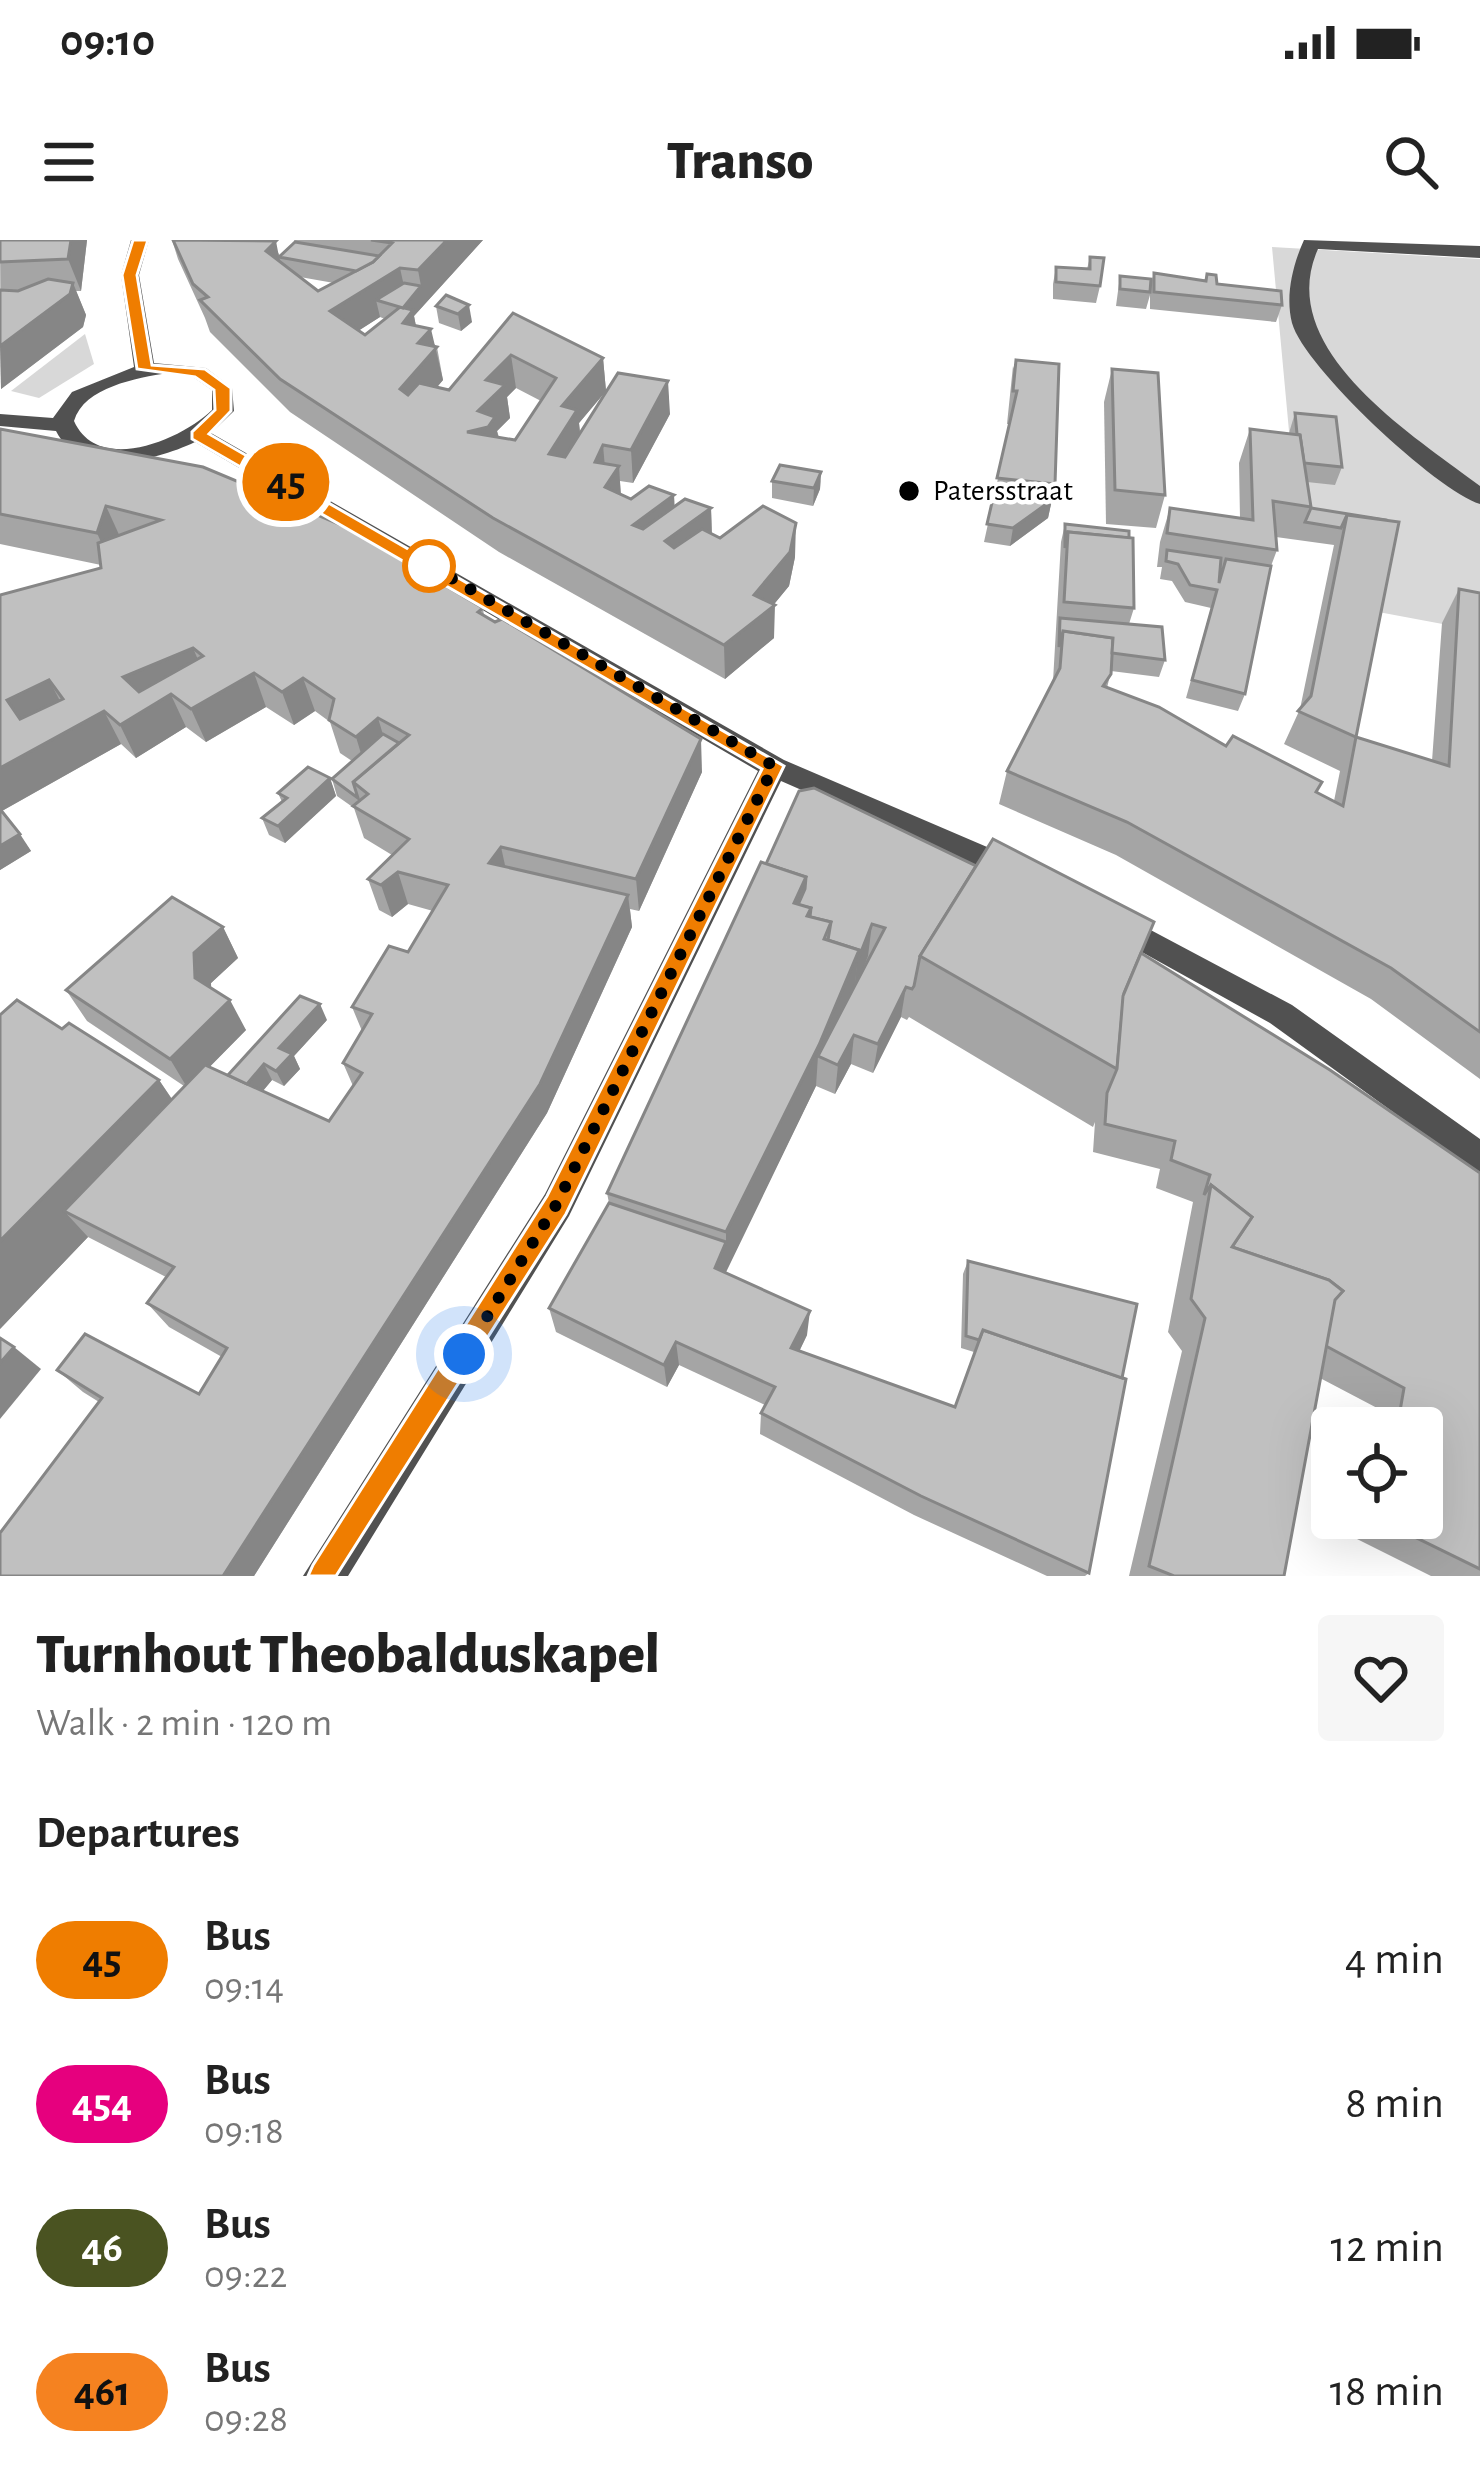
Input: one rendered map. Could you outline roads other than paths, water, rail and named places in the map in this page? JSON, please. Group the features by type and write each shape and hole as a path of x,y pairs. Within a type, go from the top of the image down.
{"street":[{"path":"140,240 130,275 145,369"},
{"path":"1480,252 1312,241 1300,266 1302,324 1360,404 1480,496"},
{"path":"0,420 65,424 82,446 107,453 156,451 198,435 223,411 223,388 199,372 145,369 87,390 70,406 65,424"},
{"path":"198,435 774,766 970,847 1051,890"},
{"path":"325,1576 556,1205 774,766"},
{"path":"1091,911 1281,1014 1480,1159"}],"place":[{"name":"Patersstraat","path":"909,491"}]}
